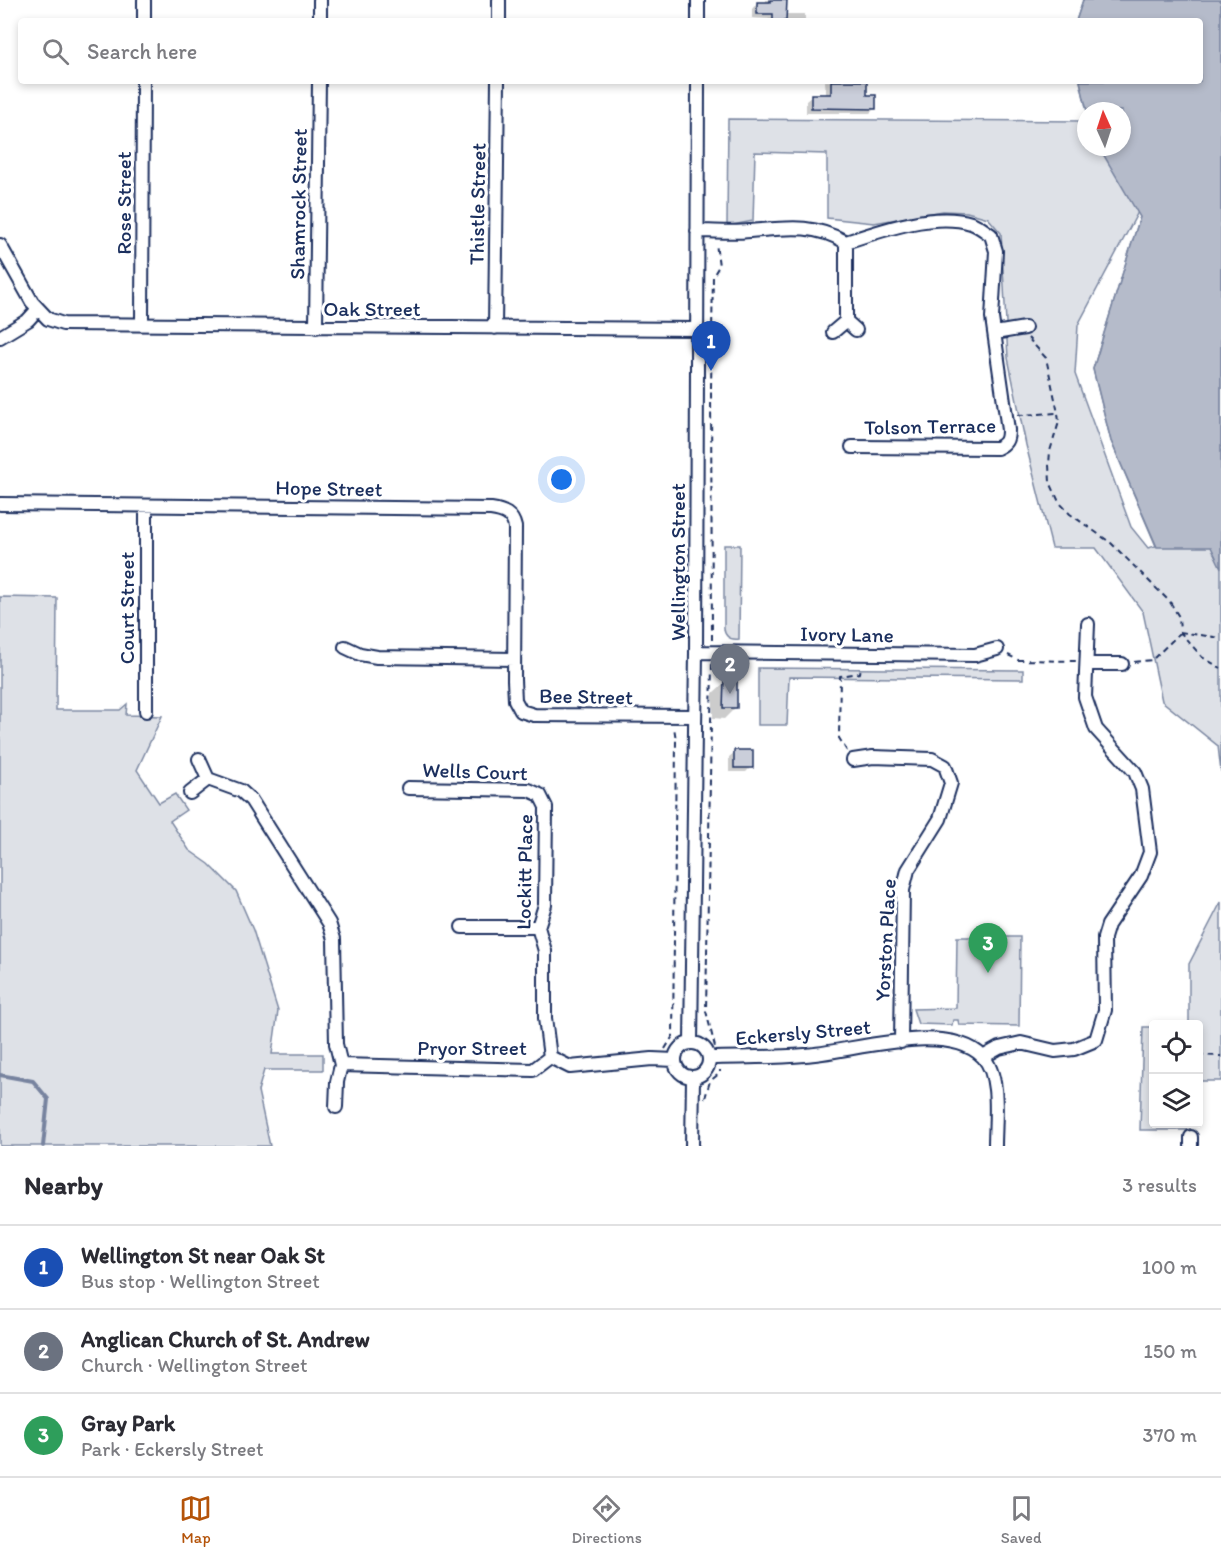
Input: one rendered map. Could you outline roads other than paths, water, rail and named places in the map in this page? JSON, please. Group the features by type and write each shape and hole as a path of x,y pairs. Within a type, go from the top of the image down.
{"street":[{"path":"144,0 144,18"},
{"path":"320,0 320,18"},
{"path":"499,0 499,18"},
{"path":"698,0 698,18"},
{"name":"Rose Street","path":"142,325 143,84"},
{"name":"Shamrock Street","path":"316,327 319,84"},
{"name":"Thistle Street","path":"495,328 498,84"},
{"name":"Wellington Street","path":"691,1043 696,652 698,84"},
{"name":"Tolson Terrace","path":"846,242 879,231 938,219 972,223 991,235 996,251 992,318 1008,438 1004,445 997,448 852,447"},
{"path":"697,231 748,232 788,227 828,232 846,242 846,321 856,330"},
{"path":"0,245 38,309 28,320 0,337"},
{"name":"Oak Street","path":"38,309 48,319 63,324 696,330"},
{"path":"833,332 846,321"},
{"path":"995,333 1022,329"},
{"name":"Hope Street","path":"0,504 491,509 502,511 512,517 515,527 514,659"},
{"name":"Court Street","path":"146,506 146,711"},
{"path":"995,1146 995,1085 983,1057 999,1048 1020,1043 1055,1051 1074,1049 1096,1040 1105,1010 1104,938 1108,925 1141,876 1150,852 1142,789 1135,772 1096,729 1085,697 1088,624"},
{"path":"345,647 360,654 377,657 514,659"},
{"name":"Ivory Lane","path":"696,652 975,655 997,650"},
{"name":"Bee Street","path":"514,659 515,700 518,708 525,714 694,716"},
{"path":"1087,664 1122,664"},
{"name":"Yorston Place","path":"853,760 873,757 932,759 945,766 951,783 940,819 908,870 903,890 901,1042"},
{"path":"200,759 208,779 241,791 251,800 330,923 334,939 336,1044 341,1065 337,1082 336,1107"},
{"path":"190,793 208,779"},
{"name":"Wells Court","path":"408,788 530,790 540,795"},
{"name":"Lockitt Place","path":"540,795 546,807 545,905 538,927 545,951 545,1018 550,1057"},
{"path":"462,927 538,927"},
{"name":"Eckersly Street","path":"714,1058 806,1055 927,1038 963,1044 983,1057"},
{"path":"691,1043 703,1047 714,1058 705,1071 693,1078 680,1073 675,1060 680,1048 691,1043"},
{"name":"Pryor Street","path":"341,1065 533,1070 550,1057 570,1067 659,1059 675,1060"},
{"path":"692,1146 693,1078"}],"water":[{"path":"1083,0 1221,0 1221,568 1211,547 1157,547 1111,441 1093,369 1140,217 1104,156 1131,156 1131,102 1085,102 1081,84 1203,84 1203,18 1077,18"}],"waterway":[{"path":"0,1075 33,1081 48,1099 43,1146"}],"place":[{"name":"Wellington St near Oak St","path":"711,371"},
{"name":"Anglican Church of St. Andrew","path":"730,694"},
{"name":"Gray Park","path":"988,973"}]}
